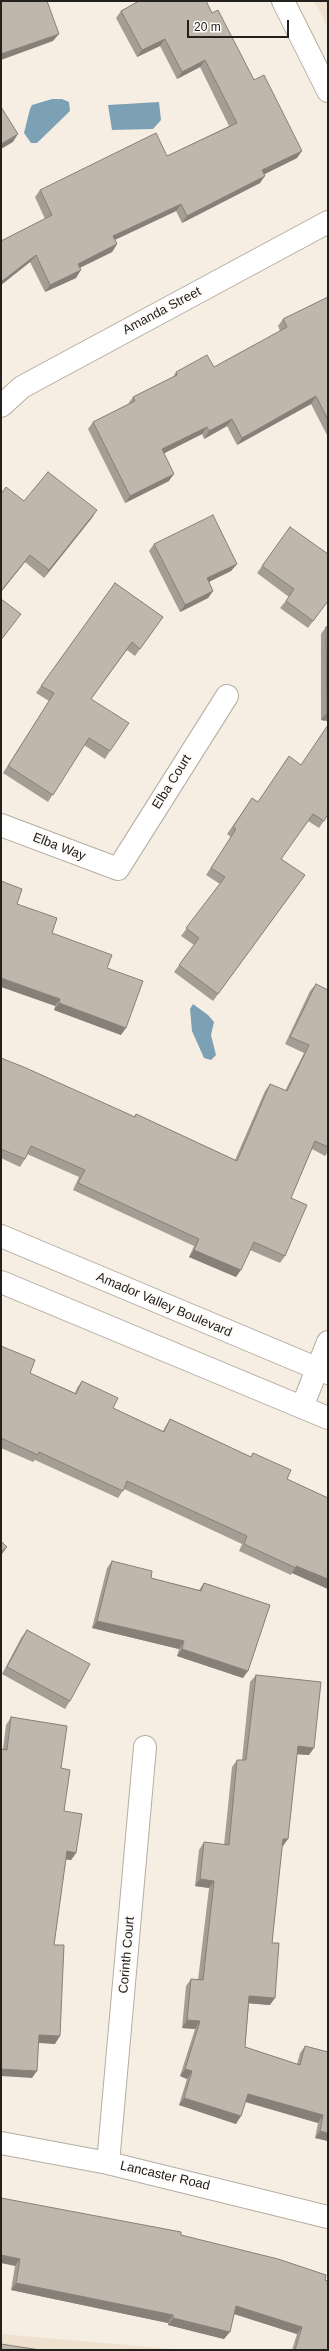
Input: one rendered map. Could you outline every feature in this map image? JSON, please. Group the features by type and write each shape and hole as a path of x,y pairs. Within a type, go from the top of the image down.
{"street":[{"path":"283,1 328,91"},
{"name":"Amanda Street","path":"1,406 22,387 328,222"},
{"name":"Elba Court","path":"118,868 227,696"},
{"name":"Elba Way","path":"1,825 118,868"},
{"name":"Amador Valley Boulevard","path":"1,1236 322,1371"},
{"path":"1,1282 328,1418"},
{"path":"302,1407 322,1371 328,1342"},
{"name":"Corinth Court","path":"108,2163 145,1747"},
{"name":"Lancaster Road","path":"1,2143 108,2163 328,2216"}],"shaded area":[{"path":"314,1 328,1 328,28"},
{"path":"1,2334 184,2350 1,2350"}],"water":[{"path":"52,99 62,99 69,102 70,111 37,143 31,143 24,133 30,109 32,105"},
{"path":"159,102 161,120 153,129 112,130 108,105"},
{"path":"193,1004 208,1015 214,1022 211,1035 216,1055 211,1060 204,1058 192,1031 190,1009"}],"building":[{"path":"1,1 47,1 59,34 1,54"},
{"path":"139,1 206,1 212,13 218,10 254,80 264,75 302,151 262,170 265,176 187,216 181,204 113,236 117,244 78,264 81,270 50,285 36,255 1,282 1,241 52,215 40,190 156,133 167,156 237,123 205,60 182,72 165,39 142,50 121,11"},
{"path":"1,107 18,134 1,144"},
{"path":"328,297 328,420 316,396 242,438 232,419 209,431 207,427 162,449 174,474 130,496 93,422 135,401 133,397 177,375 176,372 207,355 214,367 287,327 283,319"},
{"path":"48,472 97,510 49,570 30,555 1,591 1,494 6,487 24,501"},
{"path":"213,515 237,564 207,578 213,591 185,605 154,544"},
{"path":"290,527 328,554 328,601 313,621 286,601 294,589 262,566"},
{"path":"115,583 163,617 140,649 132,642 91,699 129,723 110,751 89,738 53,795 8,766 54,693 41,686"},
{"path":"1,599 21,614 1,640"},
{"path":"326,627 328,627 328,713 327,713"},
{"path":"328,725 328,814 324,821 313,814 281,859 305,875 218,994 179,965 199,938 186,928 225,877 211,868 236,829 233,827 252,798 258,802 289,756 301,765"},
{"path":"1,881 22,889 17,904 57,918 52,933 112,955 107,968 143,981 126,1028 59,1003 60,999 1,978"},
{"path":"316,984 328,990 328,1147 315,1141 291,1198 307,1205 285,1256 254,1242 241,1270 194,1250 199,1239 78,1183 85,1170 31,1146 25,1159 1,1149 1,1058 135,1117 136,1114 237,1161 270,1084 287,1091 309,1045 290,1037"},
{"path":"1,1346 35,1360 30,1373 76,1394 82,1381 118,1398 113,1408 164,1432 170,1419 251,1457 253,1453 291,1470 287,1479 328,1498 328,1579 296,1566 296,1568 244,1544 247,1536 127,1481 123,1491 39,1452 38,1455 1,1438"},
{"path":"1,1541 7,1547 1,1552"},
{"path":"112,1561 152,1571 151,1578 201,1591 204,1583 270,1605 248,1671 182,1649 184,1641 97,1621"},
{"path":"27,1630 90,1664 70,1701 7,1667"},
{"path":"256,1675 321,1682 314,1748 298,1746 288,1839 283,1839 272,1943 279,1943 275,1998 249,1996 245,2047 300,2065 305,2046 328,2052 328,2133 320,2131 323,2115 248,2094 241,2116 184,2098 192,2071 185,2069 200,2021 187,2020 191,1979 203,1980 214,1881 200,1879 204,1842 229,1845 237,1760 246,1760"},
{"path":"11,1717 67,1726 61,1768 70,1770 64,1811 82,1814 76,1853 67,1851 54,1945 64,1945 60,2036 39,2035 37,2071 1,2069 1,1749 7,1750"},
{"path":"1,2198 181,2232 181,2235 278,2259 326,2275 325,2280 328,2281 328,2350 295,2350 302,2327 236,2306 230,2332 173,2318 173,2315 16,2283 20,2259 1,2255"},
{"path":"1,2344 40,2350 1,2350"}]}
